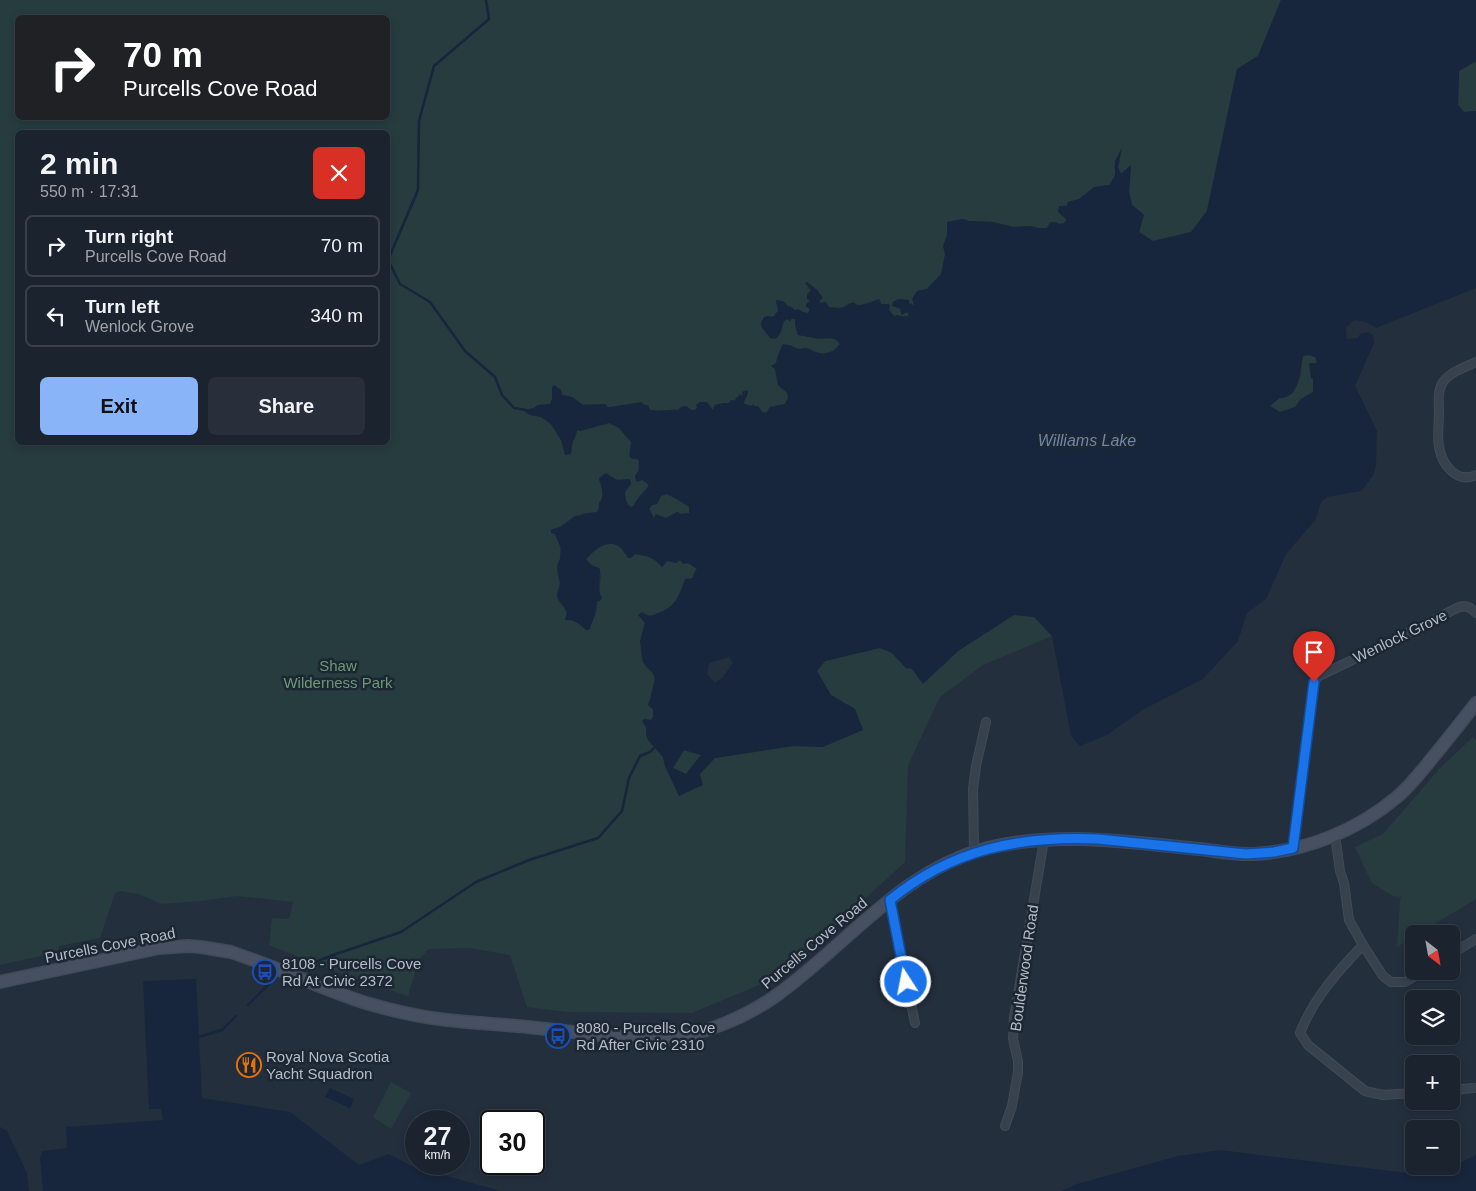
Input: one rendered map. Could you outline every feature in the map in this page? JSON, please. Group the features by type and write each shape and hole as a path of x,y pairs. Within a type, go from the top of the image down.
{"main road":[{"name":"Purcells Cove Road","path":"0,982 160,948 202,947 231,952 275,967 335,992 420,1016 442,1020 526,1026 646,1040 667,1039 692,1034 723,1024 769,1000 909,885 939,867 974,852 1011,844 1044,840 1098,839 1246,854 1274,852 1324,840 1353,827 1375,814 1399,796 1423,770 1476,703"}],"street":[{"path":"1476,362 1450,375 1442,384 1439,395 1438,441 1442,457 1452,472 1464,478 1476,475"},
{"name":"Wenlock Grove","path":"1293,848 1313,686 1316,679 1321,674 1394,640 1458,606 1467,606 1476,613"},
{"path":"974,852 973,789 986,722"},
{"path":"1335,834 1349,920 1382,976 1391,982 1405,982 1408,980"},
{"name":"Boulderwood Road","path":"1005,1126 1012,1106 1018,1072 1018,1061 1013,1039 1014,1018 1044,840"},
{"path":"890,900 915,1023"},
{"path":"1460,949 1476,939"},
{"path":"1362,945 1340,968 1318,999 1306,1017 1300,1033 1308,1045 1365,1091 1383,1095 1405,1094"},
{"path":"1460,1089 1474,1088"}],"green space":[{"name":"Shaw Wilderness Park","path":"0,0 1281,0 1258,56 1237,69 1207,211 1191,232 1153,241 1139,232 1144,215 1132,205 1129,192 1131,166 1121,174 1118,167 1122,149 1114,167 1116,172 1112,183 1090,190 1079,199 1068,202 1067,206 1062,205 1067,220 1064,223 1049,223 1047,228 1038,228 1031,226 1013,227 993,222 963,219 947,222 947,235 944,244 945,254 958,267 941,275 927,289 917,291 913,297 914,305 908,302 899,308 908,313 909,315 907,316 896,315 895,317 888,307 881,304 878,299 861,305 848,303 842,307 829,307 824,302 821,303 819,301 821,299 818,291 807,282 808,288 811,290 807,295 810,301 807,303 810,309 808,313 776,302 779,309 775,316 770,317 762,328 767,332 781,333 784,321 795,319 798,335 832,339 840,344 833,352 826,354 806,348 799,349 782,346 776,363 771,366 775,369 779,385 788,394 788,397 785,404 775,406 766,413 757,407 744,404 744,400 747,397 742,393 742,396 729,403 715,405 713,410 709,406 691,410 687,406 681,407 678,410 658,411 641,403 611,407 583,405 572,397 562,395 561,390 552,387 550,404 538,405 526,410 530,415 543,418 551,424 565,446 572,452 577,429 580,431 609,423 619,428 631,442 629,455 632,459 639,461 639,475 649,485 634,506 631,507 627,502 625,494 631,484 627,479 618,480 606,474 599,481 602,495 597,512 584,513 560,527 552,529 560,547 557,571 560,585 557,596 565,608 566,620 571,619 586,630 589,630 597,609 601,576 599,568 591,565 586,559 595,550 606,544 616,545 625,554 650,557 662,567 667,561 680,560 684,564 688,563 697,569 670,607 650,616 644,613 642,618 645,623 641,639 641,656 645,666 655,678 654,688 648,705 653,709 653,717 651,720 644,719 646,736 663,757 665,766 679,796 714,758 793,746 823,747 855,710 831,695 817,671 825,661 880,648 892,653 906,668 942,667 958,651 1014,614 1034,617 1052,636 983,665 940,697 908,765 905,862 781,976 692,1013 567,1012 527,1007 510,955 469,948 429,949 419,959 408,996 336,972 269,945 272,918 289,919 293,902 237,896 162,904 138,894 120,891 115,893 100,938 59,946 58,952 0,965"},
{"path":"1476,61 1476,111 1464,112 1458,105 1459,71"},
{"path":"1303,356 1315,357 1317,363 1309,363 1313,379 1313,392 1301,399 1295,407 1280,412 1270,406 1279,398 1293,393 1301,375"},
{"path":"666,494 689,507 689,513 681,514 677,512 666,518 655,519 649,509 652,505 657,504 661,496"},
{"path":"1473,737 1476,740 1476,899 1433,925 1405,925 1405,942 1397,947 1400,900 1402,897 1393,896 1372,883 1355,847 1383,834 1440,768"},
{"path":"684,750 701,755 686,774 673,768"},
{"path":"391,1082 411,1093 391,1129 373,1117"}],"water":[{"name":"Williams Lake","path":"1281,0 1476,0 1476,61 1459,71 1458,105 1464,112 1476,111 1476,288 1376,328 1366,322 1354,320 1346,328 1347,339 1358,338 1360,334 1368,332 1373,335 1374,343 1355,386 1377,431 1376,464 1373,476 1361,491 1327,497 1321,502 1316,519 1286,554 1266,599 1247,613 1238,641 1203,679 1144,709 1107,735 1080,746 1071,736 1052,636 1034,617 1014,615 958,651 923,684 912,669 906,668 892,653 880,648 825,661 817,671 831,695 855,709 863,730 823,747 793,746 715,758 700,774 703,785 679,796 665,766 663,757 648,740 646,727 642,721 644,719 651,720 653,717 653,709 648,705 655,678 643,662 640,641 645,623 638,615 642,612 650,616 672,605 678,597 685,579 693,578 697,569 688,563 683,564 680,560 676,563 667,561 662,567 650,557 643,555 635,554 628,558 622,549 616,545 607,544 593,552 586,559 591,565 600,569 599,588 602,598 597,602 595,615 589,630 586,630 574,621 565,620 567,612 557,597 560,583 557,566 561,548 555,534 551,533 551,530 560,527 575,516 597,512 603,494 599,478 606,473 617,480 630,479 631,484 625,494 627,503 631,507 634,506 649,485 642,480 636,481 635,476 639,470 639,461 630,458 631,442 619,428 609,423 580,431 577,430 572,443 571,454 565,455 561,440 551,424 541,417 530,415 525,412 526,410 538,405 550,404 552,387 554,385 561,390 562,395 572,397 583,405 606,404 607,407 611,407 641,402 648,405 650,410 657,411 678,410 686,406 691,410 695,410 697,408 696,405 700,402 707,402 713,410 715,405 729,403 731,400 735,401 746,390 748,393 744,404 751,406 754,404 762,412 766,413 770,407 785,404 788,398 787,392 778,385 775,369 771,366 776,363 783,344 798,349 807,348 823,354 833,351 840,344 832,339 798,335 795,319 791,319 790,322 788,319 784,321 779,335 775,339 770,338 761,323 764,317 773,317 778,311 776,300 783,301 795,310 798,309 808,313 810,309 806,307 806,304 810,301 807,299 807,295 811,290 805,283 807,282 823,298 819,301 821,303 826,302 829,307 841,308 854,302 856,305 861,305 879,299 881,304 890,305 889,310 895,317 896,315 907,316 909,315 908,313 902,315 901,309 892,306 893,302 899,299 909,300 909,304 914,305 912,299 917,291 927,289 941,274 945,254 943,246 947,235 947,222 963,219 993,222 1013,227 1031,226 1038,228 1047,228 1051,222 1064,223 1067,220 1058,212 1059,206 1067,206 1068,202 1079,199 1094,187 1109,185 1115,176 1115,161 1122,148 1118,167 1121,174 1131,165 1129,192 1132,205 1144,215 1139,232 1153,241 1191,232 1207,211 1237,69 1258,56","holes":["1303,356 1315,357 1317,363 1309,363 1311,378 1313,379 1313,392 1301,399 1295,407 1280,412 1270,406 1279,398 1291,394 1295,389 1298,383","666,494 681,501 689,507 689,513 681,514 677,512 666,518 656,514 654,518 649,509 652,505 657,504 661,496","729,657 733,663 722,678 715,683 707,674 709,663","684,750 701,755 686,774 673,768"]},
{"path":"196,979 202,1098 290,1112 359,1165 389,1154 405,1163 405,1175 443,1175 501,1191 43,1191 40,1158 42,1151 67,1148 66,1127 163,1120 161,1109 149,1109 143,981"},
{"path":"330,1088 354,1099 350,1108 325,1097"},
{"path":"0,1127 7,1131 27,1173 29,1191 0,1191"},
{"path":"1220,1150 1405,1173 1405,1175 1432,1176 1460,1175 1460,1163 1476,1155 1476,1191 1062,1191 1077,1184 1178,1156"}],"waterway":[{"path":"390,255 418,190 419,121 434,66 489,19 486,0"},
{"path":"390,264 400,284 430,302 465,351 495,377 502,395 514,408 526,410"},
{"path":"298,969 401,932 476,882 529,860 598,838 622,811 629,778 640,756 650,752 655,747"},
{"path":"248,1005 274,979"},
{"path":"199,1037 222,1030 236,1016"}],"place":[{"name":"8108 - Purcells Cove Rd At Civic 2372","path":"265,972"},
{"name":"8080 - Purcells Cove Rd After Civic 2310","path":"558,1036"},
{"name":"Royal Nova Scotia Yacht Squadron","path":"249,1065"}],"route":[{"path":"906,982 890,900 909,885 939,867 974,852 1030,840 1053,838 1098,839 1246,854 1274,852 1293,848 1314,682"}]}
